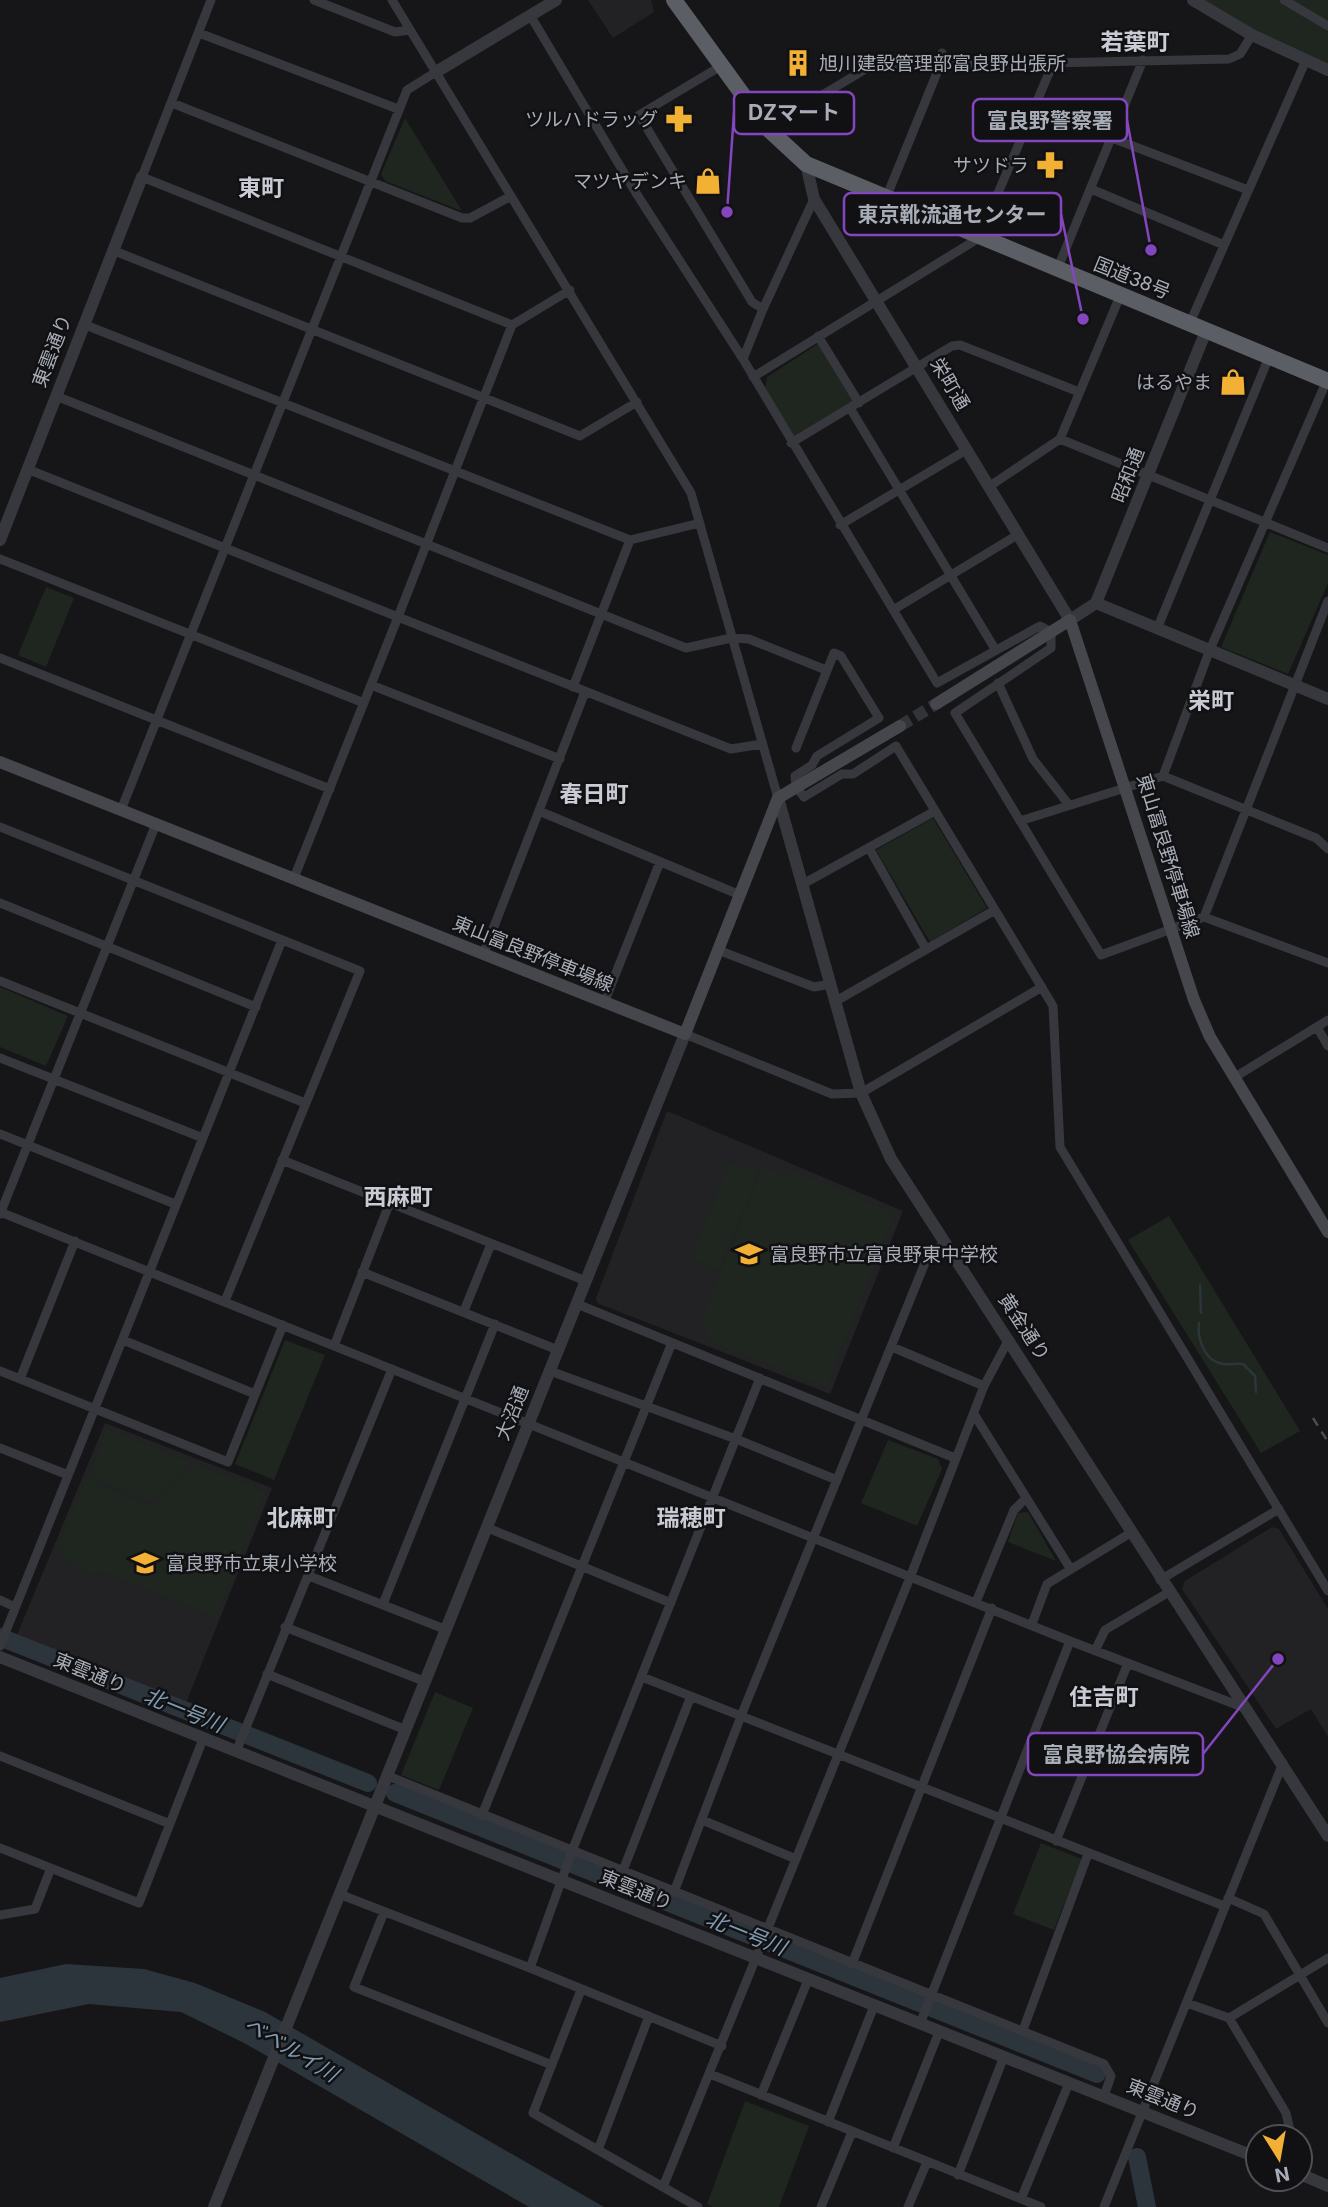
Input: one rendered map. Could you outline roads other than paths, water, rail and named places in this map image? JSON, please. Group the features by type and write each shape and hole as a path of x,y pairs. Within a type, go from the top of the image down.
{"highway":[{"name":"国道38号","path":"674,0 768,128 806,164 979,238 1327,380"}],"main road":[{"path":"936,704 1070,620"},
{"name":"東山富良野停車場線","path":"1070,620 1194,1000 1210,1037 1328,1232"},
{"path":"685,1034 778,798 900,726"},
{"name":"東山富良野停車場線","path":"0,762 685,1034"}],"street":[{"path":"211,0 142,177 512,326"},
{"path":"314,0 395,32 410,30"},
{"path":"392,0 691,493 778,798"},
{"path":"121,810 407,90 556,0"},
{"path":"1194,0 1252,35 1328,70"},
{"path":"1284,0 1328,26"},
{"path":"530,15 636,193 743,359 937,683 1040,626 1051,632 1051,648 955,713 1101,955 1204,917 1328,963"},
{"path":"199,33 398,109"},
{"path":"768,128 869,67 942,58 1054,61 1229,59 1240,54 1252,35"},
{"path":"886,198 942,58"},
{"path":"1058,270 1143,60"},
{"path":"1189,325 1306,60"},
{"path":"753,377 979,238 1054,61"},
{"path":"721,66 639,115 752,302 762,309"},
{"path":"172,103 462,218 470,218 511,195"},
{"path":"1112,138 1248,190"},
{"name":"栄町通","path":"806,164 814,199 1070,620"},
{"name":"東雲通り","path":"0,540 142,177"},
{"path":"1091,189 1224,245"},
{"path":"743,359 762,309 814,199"},
{"path":"112,250 580,436 637,402"},
{"path":"294,878 428,545 512,326 570,290"},
{"path":"990,486 1060,439 1120,296"},
{"path":"83,324 630,540 700,523"},
{"name":"昭和通","path":"1096,603 1206,331"},
{"path":"818,337 859,403"},
{"path":"791,443 952,346 960,345 1079,392"},
{"path":"1157,629 1269,357"},
{"path":"1163,776 1209,652 1327,380"},
{"path":"56,396 686,648 732,638 748,639 826,670"},
{"path":"850,408 995,649"},
{"path":"1060,439 1328,548"},
{"path":"841,525 968,449"},
{"path":"27,470 730,750 762,744"},
{"path":"893,610 1019,534"},
{"path":"573,687 630,540"},
{"path":"0,559 364,703"},
{"path":"1204,917 1328,601"},
{"path":"1070,620 1096,603 1328,699"},
{"path":"796,748 834,653 841,656 879,718 817,756 811,765 795,776 796,787 804,797 842,774 853,774 896,746 1053,1006 1060,1147 1328,1591"},
{"path":"0,658 330,789"},
{"path":"998,683 1033,759 1069,805"},
{"path":"371,685 560,759"},
{"path":"483,955 585,692"},
{"path":"1020,821 1163,776 1246,808 1316,838 1328,846"},
{"name":"黄金通り","path":"778,798 861,1093 891,1159 1009,1339 1160,1580 1283,1763 1328,1836"},
{"path":"539,811 740,895"},
{"path":"803,884 934,811"},
{"path":"156,824 0,1212 1246,1709"},
{"path":"0,827 360,971 225,1301"},
{"path":"869,848 926,948"},
{"path":"604,1003 660,862"},
{"path":"0,903 256,1007"},
{"path":"836,1001 995,910"},
{"path":"0,1645 282,940"},
{"path":"718,950 814,987 831,984"},
{"path":"0,981 305,1103"},
{"path":"685,1034 832,1094 861,1093 1042,987"},
{"path":"1235,1077 1328,1020"},
{"path":"1317,1027 1328,1046"},
{"name":"大沼通","path":"214,2207 685,1034"},
{"path":"0,1058 203,1138"},
{"path":"0,1134 175,1205"},
{"path":"282,1160 586,1281"},
{"path":"334,1346 390,1202"},
{"path":"20,1380 75,1241"},
{"path":"464,1311 491,1244"},
{"path":"674,1892 741,1716 929,1253 946,1244"},
{"path":"362,1272 558,1350"},
{"path":"577,1304 671,1345 760,1378 955,1458"},
{"path":"383,1604 495,1324"},
{"path":"0,1371 228,1462 283,1325"},
{"path":"663,2187 768,1933 836,1755 911,1575 984,1386 1009,1339"},
{"path":"123,1340 255,1394"},
{"path":"482,1815 671,1345"},
{"path":"892,1346 984,1386"},
{"path":"236,1752 392,1368"},
{"path":"550,1371 736,1439 837,1480"},
{"path":"530,1968 571,1854 760,1378"},
{"path":"974,1413 1070,1568"},
{"path":"0,1447 68,1475"},
{"path":"976,1602 1014,1510 1026,1498"},
{"path":"1160,1580 1279,1509"},
{"path":"488,1528 671,1603"},
{"path":"1032,1624 1047,1584 1132,1532"},
{"path":"309,1576 447,1630"},
{"path":"1096,1651 1105,1630 1168,1592"},
{"path":"0,1600 15,1606"},
{"path":"852,1964 992,1608"},
{"path":"285,1627 426,1682"},
{"path":"920,2024 1070,1641"},
{"name":"東雲通り","path":"0,1657 374,1806 564,1875 757,1960 1244,2153"},
{"path":"1056,1841 1128,1663"},
{"path":"267,1674 405,1730"},
{"path":"642,1677 1088,1854 1264,1914 1328,2024"},
{"path":"624,1868 691,1696"},
{"path":"0,1848 139,1903 203,1739"},
{"path":"0,1756 170,1824"},
{"path":"1104,2207 1283,1763"},
{"path":"388,1776 571,1854 674,1892 768,1933 852,1964 927,2002 1023,2030 1104,2064 1111,2076 1104,2096"},
{"path":"702,1821 796,1859"},
{"path":"1023,2030 1088,1854"},
{"path":"0,1915 34,1909 51,1868"},
{"path":"339,1894 722,2046"},
{"path":"384,1912 354,1987 552,2065"},
{"path":"1229,2018 1328,1958"},
{"path":"761,2095 808,1980"},
{"path":"581,1990 533,2113 698,2207"},
{"path":"1187,2003 1229,2018 1286,2113 1288,2123"},
{"path":"828,2122 874,2006"},
{"path":"598,2150 649,2016"},
{"path":"892,2148 939,2032"},
{"path":"958,2175 1003,2059"},
{"path":"710,2074 1041,2207"},
{"path":"1021,2199 1069,2083"},
{"path":"821,2207 852,2132"},
{"path":"908,2207 927,2162"}],"water":[{"name":"ベベルイ川","path":"66,1964 144,1969 195,1983 265,2012 604,2207 529,2207 246,2044 181,2012 89,2004 0,2022 0,1978"}],"waterway":[{"path":"1200,1285 1201,1313"},
{"path":"1199,1323 1200,1341 1209,1357 1222,1364 1243,1364 1255,1376 1256,1392"},
{"name":"北一号川","path":"0,1637 368,1783"},
{"name":"北一号川","path":"395,1793 1097,2074"},
{"name":"北一号川","path":"1137,2157 1147,2207"}],"tunnel":[{"path":"900,726 936,704"}],"railway":[{"path":"1313,1418 1328,1442"}],"place":[{"name":"旭川建設管理部富良野出張所","path":"798,63"},
{"name":"ツルハドラッグ","path":"679,119"},
{"name":"サツドラ","path":"1050,165"},
{"name":"マツヤデンキ","path":"708,181"},
{"name":"DZマート","path":"727,212"},
{"name":"富良野警察署","path":"1151,250"},
{"name":"東京靴流通センター","path":"1083,319"},
{"name":"はるやま","path":"1233,382"},
{"name":"富良野市立富良野東中学校","path":"749,1254"},
{"name":"富良野市立東小学校","path":"145,1563"},
{"name":"富良野協会病院","path":"1278,1659"}],"district":[{"name":"若葉町","path":"1135,42"},
{"name":"東町","path":"261,188"},
{"name":"栄町","path":"1211,701"},
{"name":"春日町","path":"594,794"},
{"name":"西麻町","path":"398,1197"},
{"name":"北麻町","path":"301,1518"},
{"name":"瑞穂町","path":"691,1518"},
{"name":"住吉町","path":"1104,1697"}]}
